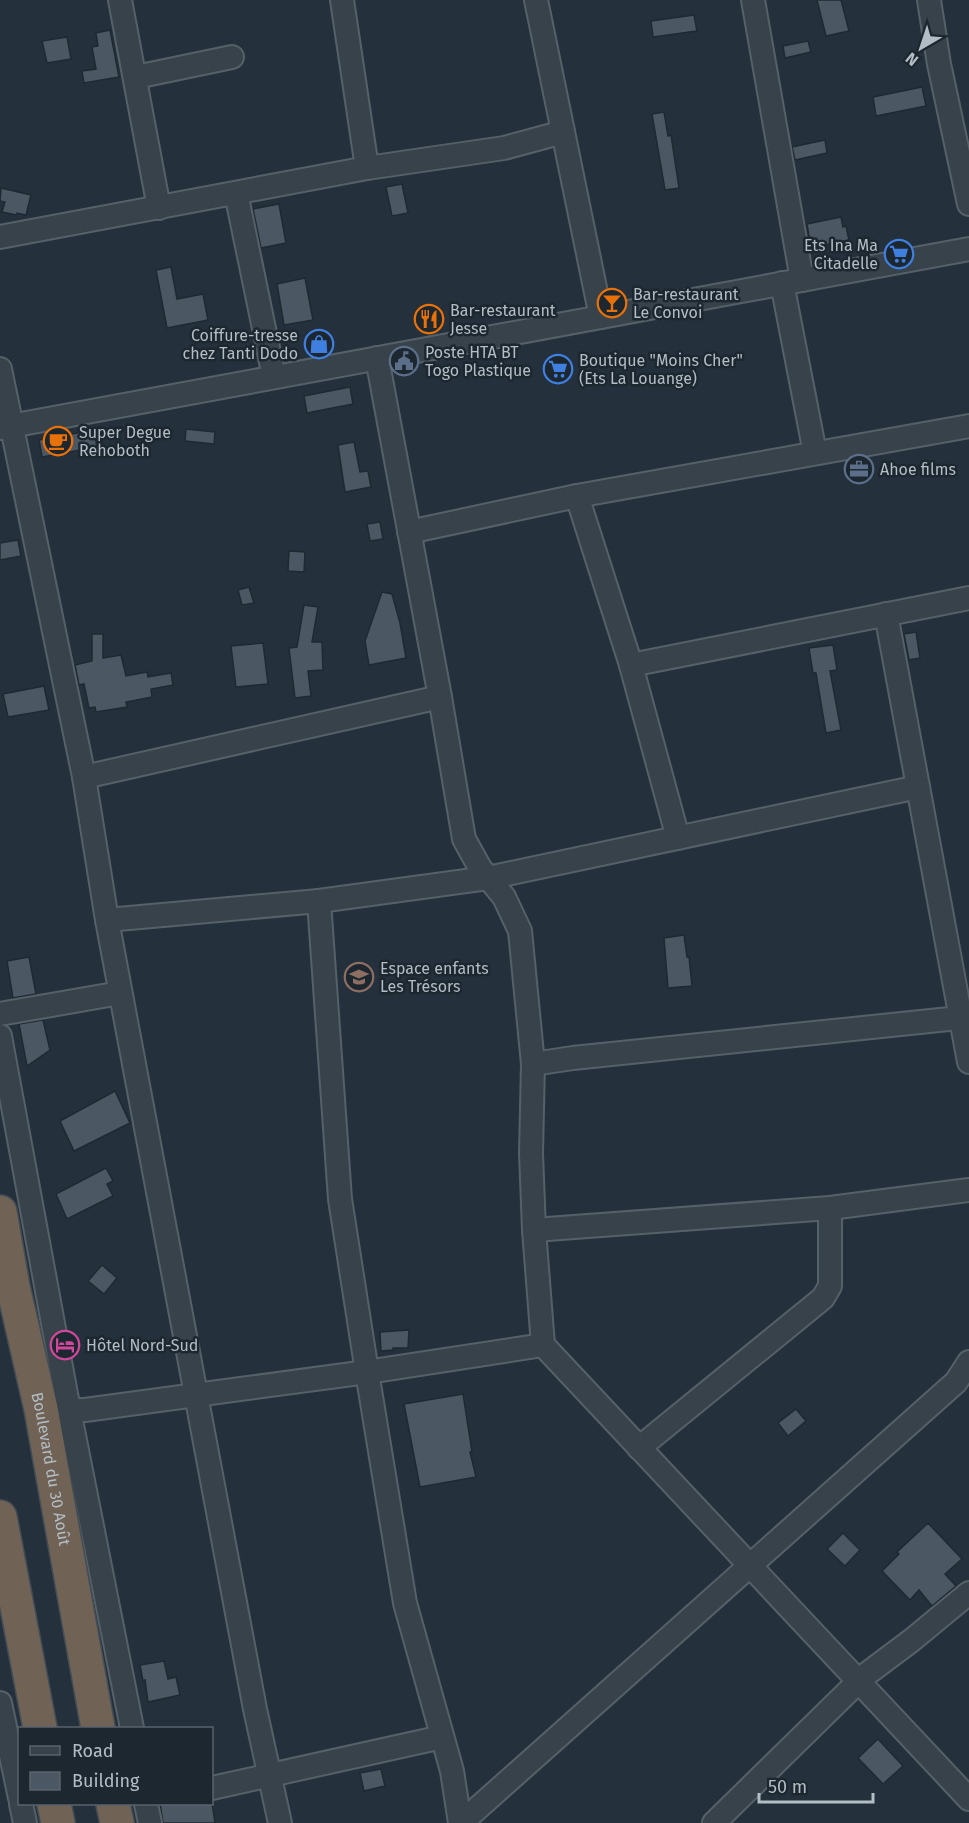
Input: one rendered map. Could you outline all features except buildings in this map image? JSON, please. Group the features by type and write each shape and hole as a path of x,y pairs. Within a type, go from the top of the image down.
{"highway":[{"name":"Boulevard du 30 Août","path":"0,1212 13,1287 41,1409 98,1727"},
{"path":"0,1517 40,1727"},
{"path":"54,1805 58,1823"},
{"path":"114,1805 117,1823"}],"street":[{"path":"120,0 159,208"},
{"path":"342,0 367,168"},
{"path":"536,0 601,317"},
{"path":"753,0 815,453"},
{"path":"928,0 939,64 969,204"},
{"path":"136,77 232,57"},
{"path":"0,237 367,168 504,148 562,132"},
{"path":"236,193 274,377"},
{"path":"5,427 969,249"},
{"path":"377,358 441,697 464,838 471,855 504,897 520,931 532,1064 531,1153 534,1230 543,1345 751,1564 858,1682 969,1799"},
{"path":"0,369 5,427 84,777 120,993 280,1823"},
{"path":"409,532 577,496 969,426"},
{"path":"577,496 631,665 678,837"},
{"path":"631,665 969,598"},
{"path":"886,614 918,787 965,1017 969,1062"},
{"path":"84,777 441,697"},
{"path":"107,920 318,901 488,878 918,787"},
{"path":"318,901 340,1199 405,1603 452,1772 461,1823"},
{"path":"0,1014 120,993"},
{"path":"532,1064 965,1017"},
{"path":"0,1035 69,1410 132,1727"},
{"path":"534,1230 830,1208 969,1190"},
{"path":"639,1448 823,1298 830,1286 830,1208"},
{"path":"69,1410 85,1410 367,1372 543,1345"},
{"path":"461,1823 956,1382 969,1362"},
{"path":"721,1820 858,1682 969,1593"},
{"path":"0,1703 18,1788"},
{"path":"213,1788 442,1737"},
{"path":"21,1805 25,1823"},
{"path":"146,1805 150,1823"}],"place":[{"name":"Ets Ina Ma Citadelle","path":"899,254"},
{"name":"Bar-restaurant Le Convoi","path":"612,303"},
{"name":"Bar-restaurant Jesse","path":"429,319"},
{"name":"Coiffure-tresse chez Tanti Dodo","path":"319,344"},
{"name":"Poste HTA BT Togo Plastique","path":"404,361"},
{"name":"Boutique \"Moins Cher\" (Ets La Louange)","path":"558,369"},
{"name":"Super Degue Rehoboth","path":"58,441"},
{"name":"Ahoe films","path":"859,469"},
{"name":"Espace enfants Les Trésors","path":"359,977"},
{"name":"Hôtel Nord-Sud","path":"65,1345"}]}
